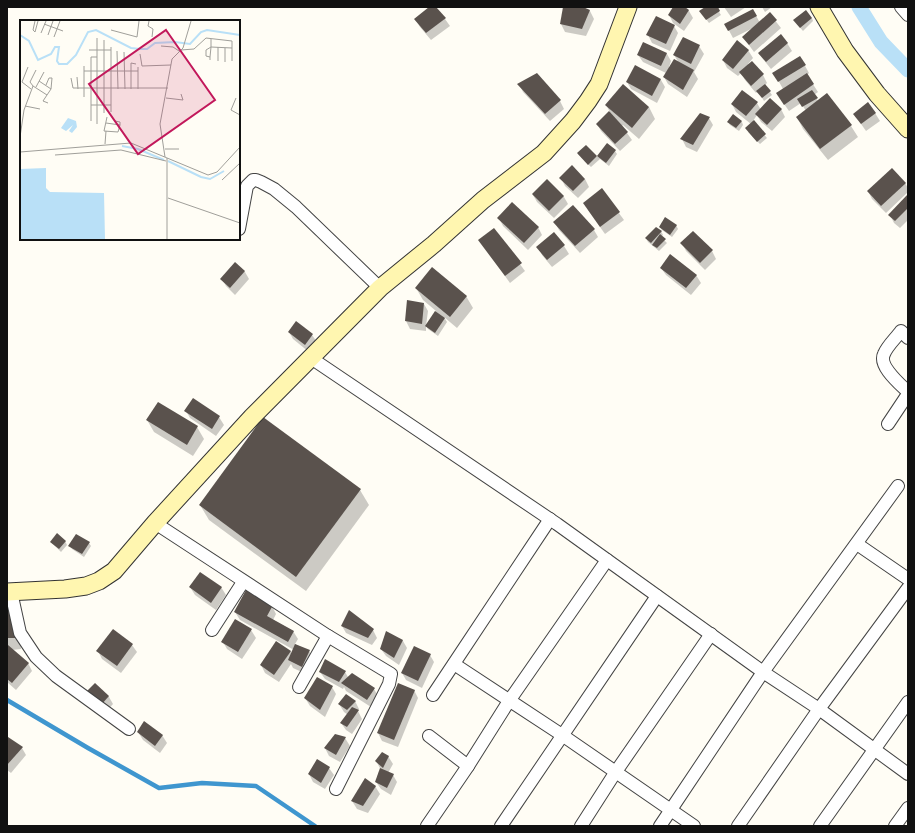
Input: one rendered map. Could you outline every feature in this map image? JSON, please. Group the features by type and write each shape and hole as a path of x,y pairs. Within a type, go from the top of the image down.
{"street":[{"path":"129,729 56,676 36,657 20,633 9,592 65,589 86,586 99,581 114,571 154,523 252,417 380,288 434,244 483,200 544,153 573,121 599,84 628,7"},
{"path":"819,7 845,51 877,94 908,129"},
{"path":"901,7 908,15"},
{"path":"240,224 247,186 252,180 261,182 274,189 296,207 380,288"},
{"path":"888,424 908,393 892,376 885,366 883,358 884,354 906,331"},
{"path":"311,358 550,519 763,672 819,709 908,774"},
{"path":"660,826 763,672 898,486"},
{"path":"433,695 550,519"},
{"path":"154,523 243,582 391,674 389,684 336,788"},
{"path":"857,544 908,579"},
{"path":"427,826 468,766 509,701 607,560"},
{"path":"212,630 243,582"},
{"path":"738,826 819,709 908,588"},
{"path":"500,826 657,596"},
{"path":"581,826 615,773 711,634"},
{"path":"299,687 328,636"},
{"path":"454,664 562,735 615,773 694,826"},
{"path":"820,826 908,702"},
{"path":"429,736 468,766"},
{"path":"895,826 908,808"}],"building":[{"path":"429,7 436,7 446,18 426,33 414,19"},
{"path":"563,7 583,7 590,10 582,29 560,24"},
{"path":"673,7 685,7 689,10 680,24 668,15"},
{"path":"705,7 718,7 720,11 706,20 699,11"},
{"path":"753,9 757,16 728,31 724,24"},
{"path":"806,10 812,18 800,28 793,20"},
{"path":"770,12 777,20 749,45 742,37"},
{"path":"656,16 675,25 666,44 646,35"},
{"path":"781,34 788,43 766,62 758,53"},
{"path":"683,37 700,45 691,64 673,55"},
{"path":"737,40 749,50 733,69 722,60"},
{"path":"643,42 667,53 661,66 637,55"},
{"path":"800,56 806,65 778,82 772,73"},
{"path":"674,59 694,70 683,90 663,77"},
{"path":"752,61 764,74 751,86 739,72"},
{"path":"635,65 661,79 652,96 626,82"},
{"path":"537,73 561,100 545,114 517,84"},
{"path":"807,73 814,84 784,105 776,93"},
{"path":"623,84 649,107 632,128 605,105"},
{"path":"765,84 771,91 762,98 756,91"},
{"path":"742,90 758,102 746,116 731,104"},
{"path":"812,90 818,98 802,107 797,99"},
{"path":"827,93 852,125 820,149 796,117"},
{"path":"770,98 782,109 767,125 755,114"},
{"path":"868,102 876,113 861,124 853,114"},
{"path":"609,111 628,132 615,144 596,124"},
{"path":"700,113 710,117 693,145 680,139"},
{"path":"733,114 742,121 736,128 727,122"},
{"path":"754,120 766,134 757,142 745,128"},
{"path":"607,143 616,150 606,163 597,156"},
{"path":"586,145 597,156 588,165 577,153"},
{"path":"572,165 585,179 573,191 559,178"},
{"path":"892,168 906,183 881,206 867,191"},
{"path":"547,179 564,196 549,211 532,194"},
{"path":"602,188 620,212 600,227 583,203"},
{"path":"908,194 908,208 895,221 888,215"},
{"path":"512,202 539,227 524,243 497,218"},
{"path":"573,205 595,229 575,246 553,222"},
{"path":"665,217 677,225 670,235 659,227"},
{"path":"656,227 662,231 651,243 645,238"},
{"path":"494,228 522,263 505,276 478,240"},
{"path":"693,231 713,250 700,263 680,243"},
{"path":"554,232 565,245 547,260 536,247"},
{"path":"660,234 666,239 657,248 652,245"},
{"path":"670,254 697,275 686,288 660,268"},
{"path":"235,262 245,271 230,288 220,279"},
{"path":"432,267 467,296 450,317 415,288"},
{"path":"407,300 424,303 422,324 405,321"},
{"path":"435,311 445,318 435,333 425,326"},
{"path":"296,321 313,334 305,345 288,332"},
{"path":"193,398 220,416 212,429 184,411"},
{"path":"158,402 198,426 187,445 146,420"},
{"path":"263,417 361,489 296,577 199,505"},
{"path":"57,533 66,541 59,549 50,542"},
{"path":"76,534 90,542 82,554 68,546"},
{"path":"200,572 222,587 211,603 189,587"},
{"path":"246,590 273,605 267,616 294,631 288,642 234,612"},
{"path":"7,605 13,605 15,638 7,638"},
{"path":"349,610 374,629 368,638 341,626"},
{"path":"235,619 252,629 238,652 221,642"},
{"path":"113,629 133,644 117,666 96,651"},
{"path":"386,631 403,640 394,658 380,649"},
{"path":"276,641 291,651 274,675 260,665"},
{"path":"295,644 310,650 302,667 288,660"},
{"path":"8,645 29,663 12,683 7,679"},
{"path":"414,646 431,654 418,681 401,673"},
{"path":"325,659 346,671 339,682 319,672"},
{"path":"352,673 375,688 367,700 341,683"},
{"path":"317,677 333,686 320,710 304,698"},
{"path":"95,683 109,696 101,705 86,692"},
{"path":"398,683 415,690 394,740 377,733"},
{"path":"346,694 356,701 347,710 338,704"},
{"path":"352,707 359,710 347,727 340,723"},
{"path":"144,721 163,735 155,746 137,732"},
{"path":"335,734 346,737 336,755 324,748"},
{"path":"8,737 23,747 7,765 7,739"},
{"path":"382,752 389,756 383,768 375,761"},
{"path":"317,759 330,767 321,783 308,774"},
{"path":"380,768 394,774 387,788 375,782"},
{"path":"365,778 376,786 363,806 351,801"}],"waterway":[{"path":"859,7 881,42 908,70"},
{"path":"7,700 159,788 202,783 256,786 315,826"}]}
